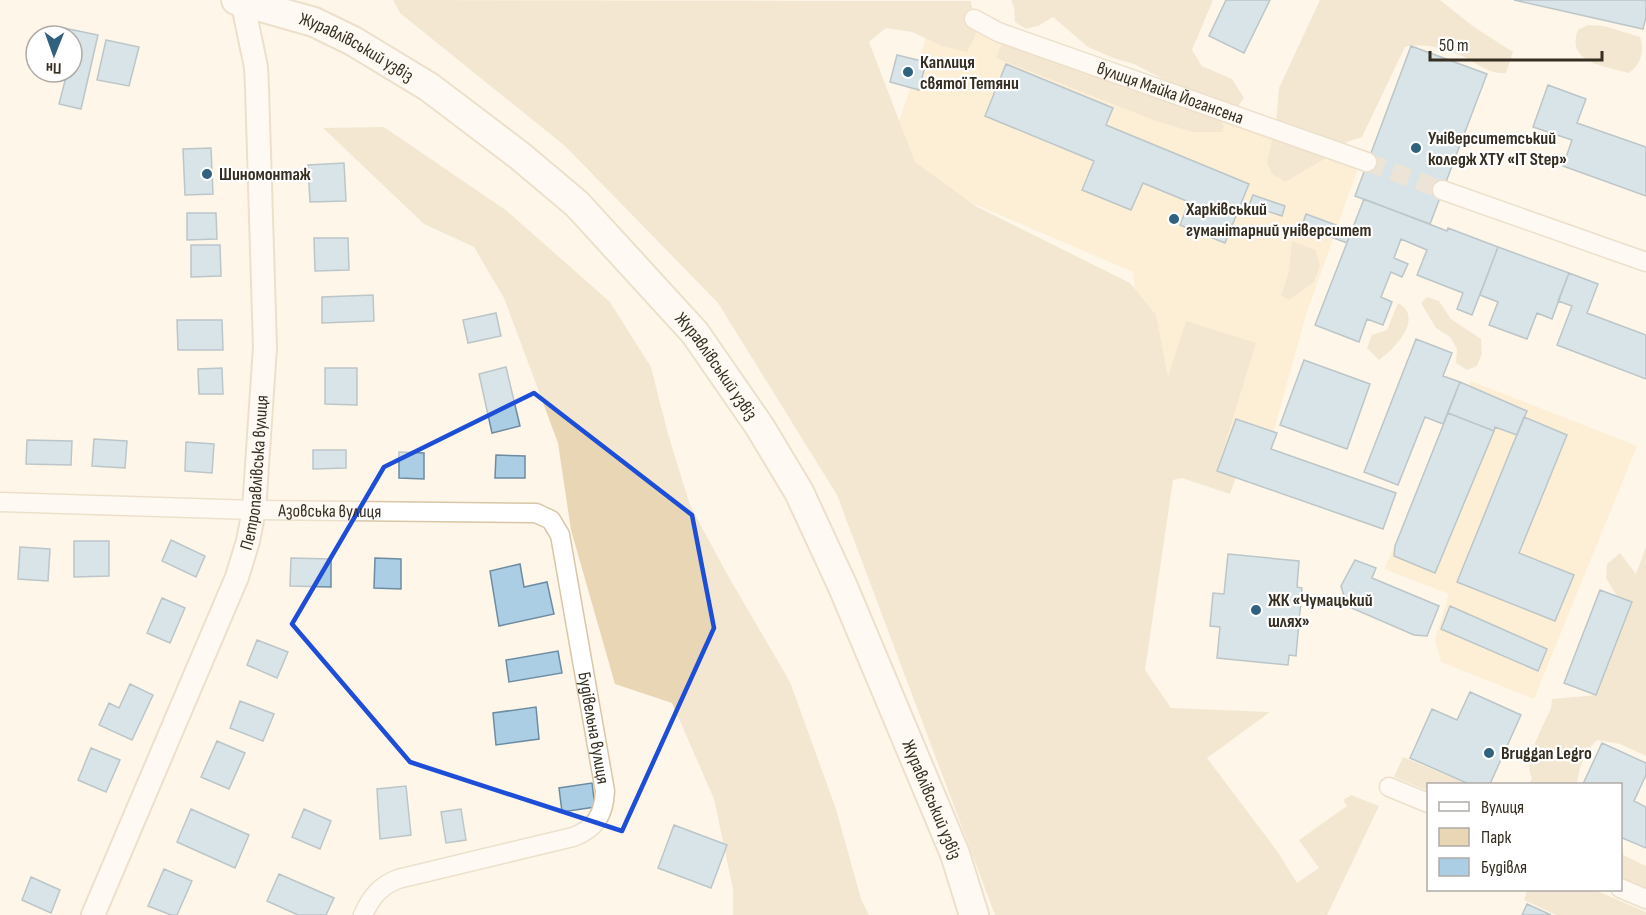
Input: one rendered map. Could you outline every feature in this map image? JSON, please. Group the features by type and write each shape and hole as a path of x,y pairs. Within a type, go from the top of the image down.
{"main road":[{"name":"Журавлівський узвіз","path":"240,1 314,22 353,41 429,87 520,156 577,204 695,333 760,428 799,492 843,587 955,854 974,915"}],"street":[{"name":"Петропавлівська вулиця","path":"93,915 237,577 248,541 254,510 265,347 257,87 255,67 240,1"},
{"name":"вулиця Майка Йогансена","path":"974,19 998,32 1367,162"},
{"path":"1442,190 1646,262"},
{"name":"Азовська вулиця","path":"0,502 254,510 536,513 551,520"},
{"name":"Будівельна вулиця","path":"363,915 376,892 386,884 398,879 573,837 584,833 601,815 605,791 560,534 551,520"},
{"path":"1389,787 1427,803"},
{"path":"1622,889 1646,899"}],"highlighted area":[{"path":"534,393 692,515 714,628 622,831 410,762 292,624 384,467"}],"shaded area":[{"name":"Харківський гуманітарний університет","path":"940,12 1361,160 1306,315 1261,477 1150,439 1133,272 885,166 927,35"},
{"path":"1471,381 1637,446 1534,699 1441,662 1435,640 1449,594 1384,569"}],"green space":[{"path":"393,0 971,1 976,34 967,52 942,46 912,32 886,28 869,42 915,162 977,207 1130,283 1156,315 1168,377 1186,321 1256,343 1217,471 1236,477 1230,494 1182,478 1173,480 1145,670 1171,708 1270,712 1207,758 1277,851 1297,883 1319,868 1299,840 1347,806 1343,800 1351,795 1379,806 1327,915 995,915 837,495 718,303 565,146 400,13"},
{"path":"1011,0 1213,0 1192,50 1202,66 1232,79 1244,98 1237,108 1204,100 1134,64 1088,47 1053,17 1038,26 1026,29 1015,22"},
{"path":"1320,0 1440,0 1474,27 1513,52 1506,73 1500,73 1441,49 1427,46 1405,47 1362,137 1347,142 1326,158 1285,182 1272,174 1267,163 1276,122 1279,88"},
{"path":"1588,25 1604,26 1640,37 1642,52 1639,61 1629,73 1599,65 1582,56 1577,50 1575,41 1578,30"},
{"path":"1015,44 1220,120 1224,126 1223,132 1193,132 1156,121 996,58 1001,45"},
{"path":"384,127 507,211 610,302 651,367 668,434 690,505 790,682 836,809 861,899 869,915 733,915 733,889 714,799 672,703 615,684 571,530 558,443 504,298 474,247 424,224 323,128"},
{"path":"1292,241 1315,250 1320,265 1314,282 1289,300 1281,296 1289,271"},
{"path":"1427,297 1439,301 1451,319 1481,339 1482,354 1477,366 1467,370 1456,363 1457,349 1450,337 1436,328 1421,303"},
{"path":"1398,303 1406,309 1409,316 1408,325 1399,341 1379,360 1367,348 1372,335 1387,330"},
{"path":"1646,547 1646,756 1620,744 1597,740 1583,760 1577,783 1530,783 1532,778 1530,763 1532,753 1551,708 1552,699 1596,695 1624,608 1606,578 1607,564 1620,553 1636,574"},
{"path":"1403,757 1466,783 1427,783 1427,791 1394,777"},
{"path":"1622,854 1646,866 1646,889 1622,878"},
{"path":"1527,891 1597,891 1646,912 1646,915 1556,915 1524,900"}],"building":[{"path":"1226,0 1270,0 1244,53 1209,36"},
{"path":"1514,0 1646,0 1646,17 1643,29"},
{"path":"84,32 98,35 81,109 59,104 64,84 84,84"},
{"path":"106,40 139,47 129,86 97,80"},
{"name":"Університетський коледж ХТУ «IT Step»","path":"1411,46 1487,74 1430,224 1355,196"},
{"name":"Каплиця святої Тетяни","path":"897,55 926,62 919,90 890,82"},
{"path":"1006,64 1113,108 1106,125 1249,184 1225,243 1180,225 1189,202 1143,183 1131,210 1082,190 1094,161 985,116"},
{"path":"1548,85 1586,99 1577,123 1646,147 1646,196 1563,166 1572,140 1533,127"},
{"path":"211,148 213,194 185,195 183,149"},
{"path":"344,163 346,201 310,202 308,165"},
{"path":"1253,195 1285,206 1282,216 1249,205"},
{"path":"1364,199 1447,231 1448,228 1498,247 1472,315 1457,309 1463,293 1417,275 1427,250 1401,239 1394,258 1408,264 1402,277 1391,272 1381,297 1392,302 1383,325 1367,319 1359,342 1315,325"},
{"path":"187,213 216,213 217,239 187,240"},
{"path":"1306,214 1352,231 1347,243 1302,226"},
{"path":"314,238 348,238 349,270 315,271"},
{"path":"191,245 220,245 221,276 191,277"},
{"path":"1498,247 1569,273 1552,319 1537,313 1527,339 1489,325 1498,302 1480,295"},
{"path":"1569,273 1598,284 1587,313 1646,335 1646,379 1557,345 1572,306 1558,301"},
{"path":"373,295 374,321 322,323 322,297"},
{"path":"496,313 501,336 468,343 463,320"},
{"path":"177,320 222,320 223,350 178,350"},
{"path":"1416,339 1452,353 1443,376 1460,382 1443,424 1425,417 1398,485 1364,472"},
{"path":"1304,360 1370,384 1347,449 1280,425"},
{"path":"506,367 520,426 492,433 479,374"},
{"path":"222,368 223,394 199,394 198,369"},
{"path":"325,368 357,368 357,405 325,404"},
{"path":"1460,382 1527,411 1517,435 1495,427 1494,431 1448,413"},
{"path":"1448,413 1494,431 1435,573 1394,556 1395,546"},
{"path":"1524,417 1567,435 1519,553 1574,575 1555,621 1457,582"},
{"path":"1236,419 1277,433 1271,449 1396,493 1383,529 1217,471"},
{"path":"94,439 127,441 125,468 92,466"},
{"path":"27,440 72,441 71,465 26,464"},
{"path":"186,442 214,444 212,473 185,471"},
{"path":"313,450 346,450 346,468 313,469"},
{"path":"399,452 424,453 424,479 399,478"},
{"path":"496,455 525,456 525,478 495,478"},
{"path":"171,540 205,556 196,577 162,561"},
{"path":"74,541 109,541 109,576 74,577"},
{"path":"20,547 50,549 48,581 18,579"},
{"name":"ЖК «Чумацький шлях»","path":"1228,554 1299,561 1297,587 1302,588 1296,656 1289,655 1288,665 1217,658 1220,627 1210,626 1213,593 1224,594"},
{"path":"291,558 331,559 331,587 290,586"},
{"path":"375,558 401,559 401,589 374,588"},
{"path":"1355,560 1376,568 1372,578 1439,606 1427,636 1414,635 1347,606 1341,586"},
{"path":"520,564 524,587 547,582 554,614 499,626 490,571"},
{"path":"1600,590 1632,602 1596,695 1564,683"},
{"path":"162,598 185,608 170,643 147,633"},
{"path":"1450,606 1547,649 1538,671 1441,629"},
{"path":"257,640 288,652 277,678 247,665"},
{"path":"558,651 562,673 509,682 506,660"},
{"path":"130,684 153,695 132,740 99,725 109,703 119,708"},
{"path":"1470,692 1521,715 1490,783 1467,783 1410,758 1432,709 1457,720"},
{"path":"240,701 274,714 263,741 230,728"},
{"path":"536,707 539,739 496,745 493,713"},
{"path":"217,741 245,753 229,789 201,777"},
{"path":"1602,743 1646,763 1646,775 1634,801 1646,807 1646,848 1622,838 1622,783 1583,783"},
{"path":"91,748 120,760 106,792 78,780"},
{"path":"592,783 595,807 562,812 559,788"},
{"path":"406,786 411,835 380,839 377,789"},
{"path":"191,809 249,835 235,868 177,842"},
{"path":"304,809 331,821 320,849 292,837"},
{"path":"461,809 466,840 446,843 441,812"},
{"path":"674,825 727,845 711,888 658,868"},
{"path":"164,869 192,881 177,915 148,906"},
{"path":"279,874 334,898 326,915 298,915 267,901"},
{"path":"31,877 60,890 51,913 22,900"},
{"path":"1527,904 1551,915 1522,915"}],"tunnel":[{"path":"1367,162 1442,190"}],"place":[{"name":"Каплиця святої Тетяни","path":"908,72"},
{"name":"Університетський коледж ХТУ «IT Step»","path":"1416,148"},
{"name":"Шиномонтаж","path":"207,174"},
{"name":"Харківський гуманітарний університет","path":"1174,219"},
{"name":"ЖК «Чумацький шлях»","path":"1256,610"},
{"name":"Bruggan Legro","path":"1489,753"}]}
